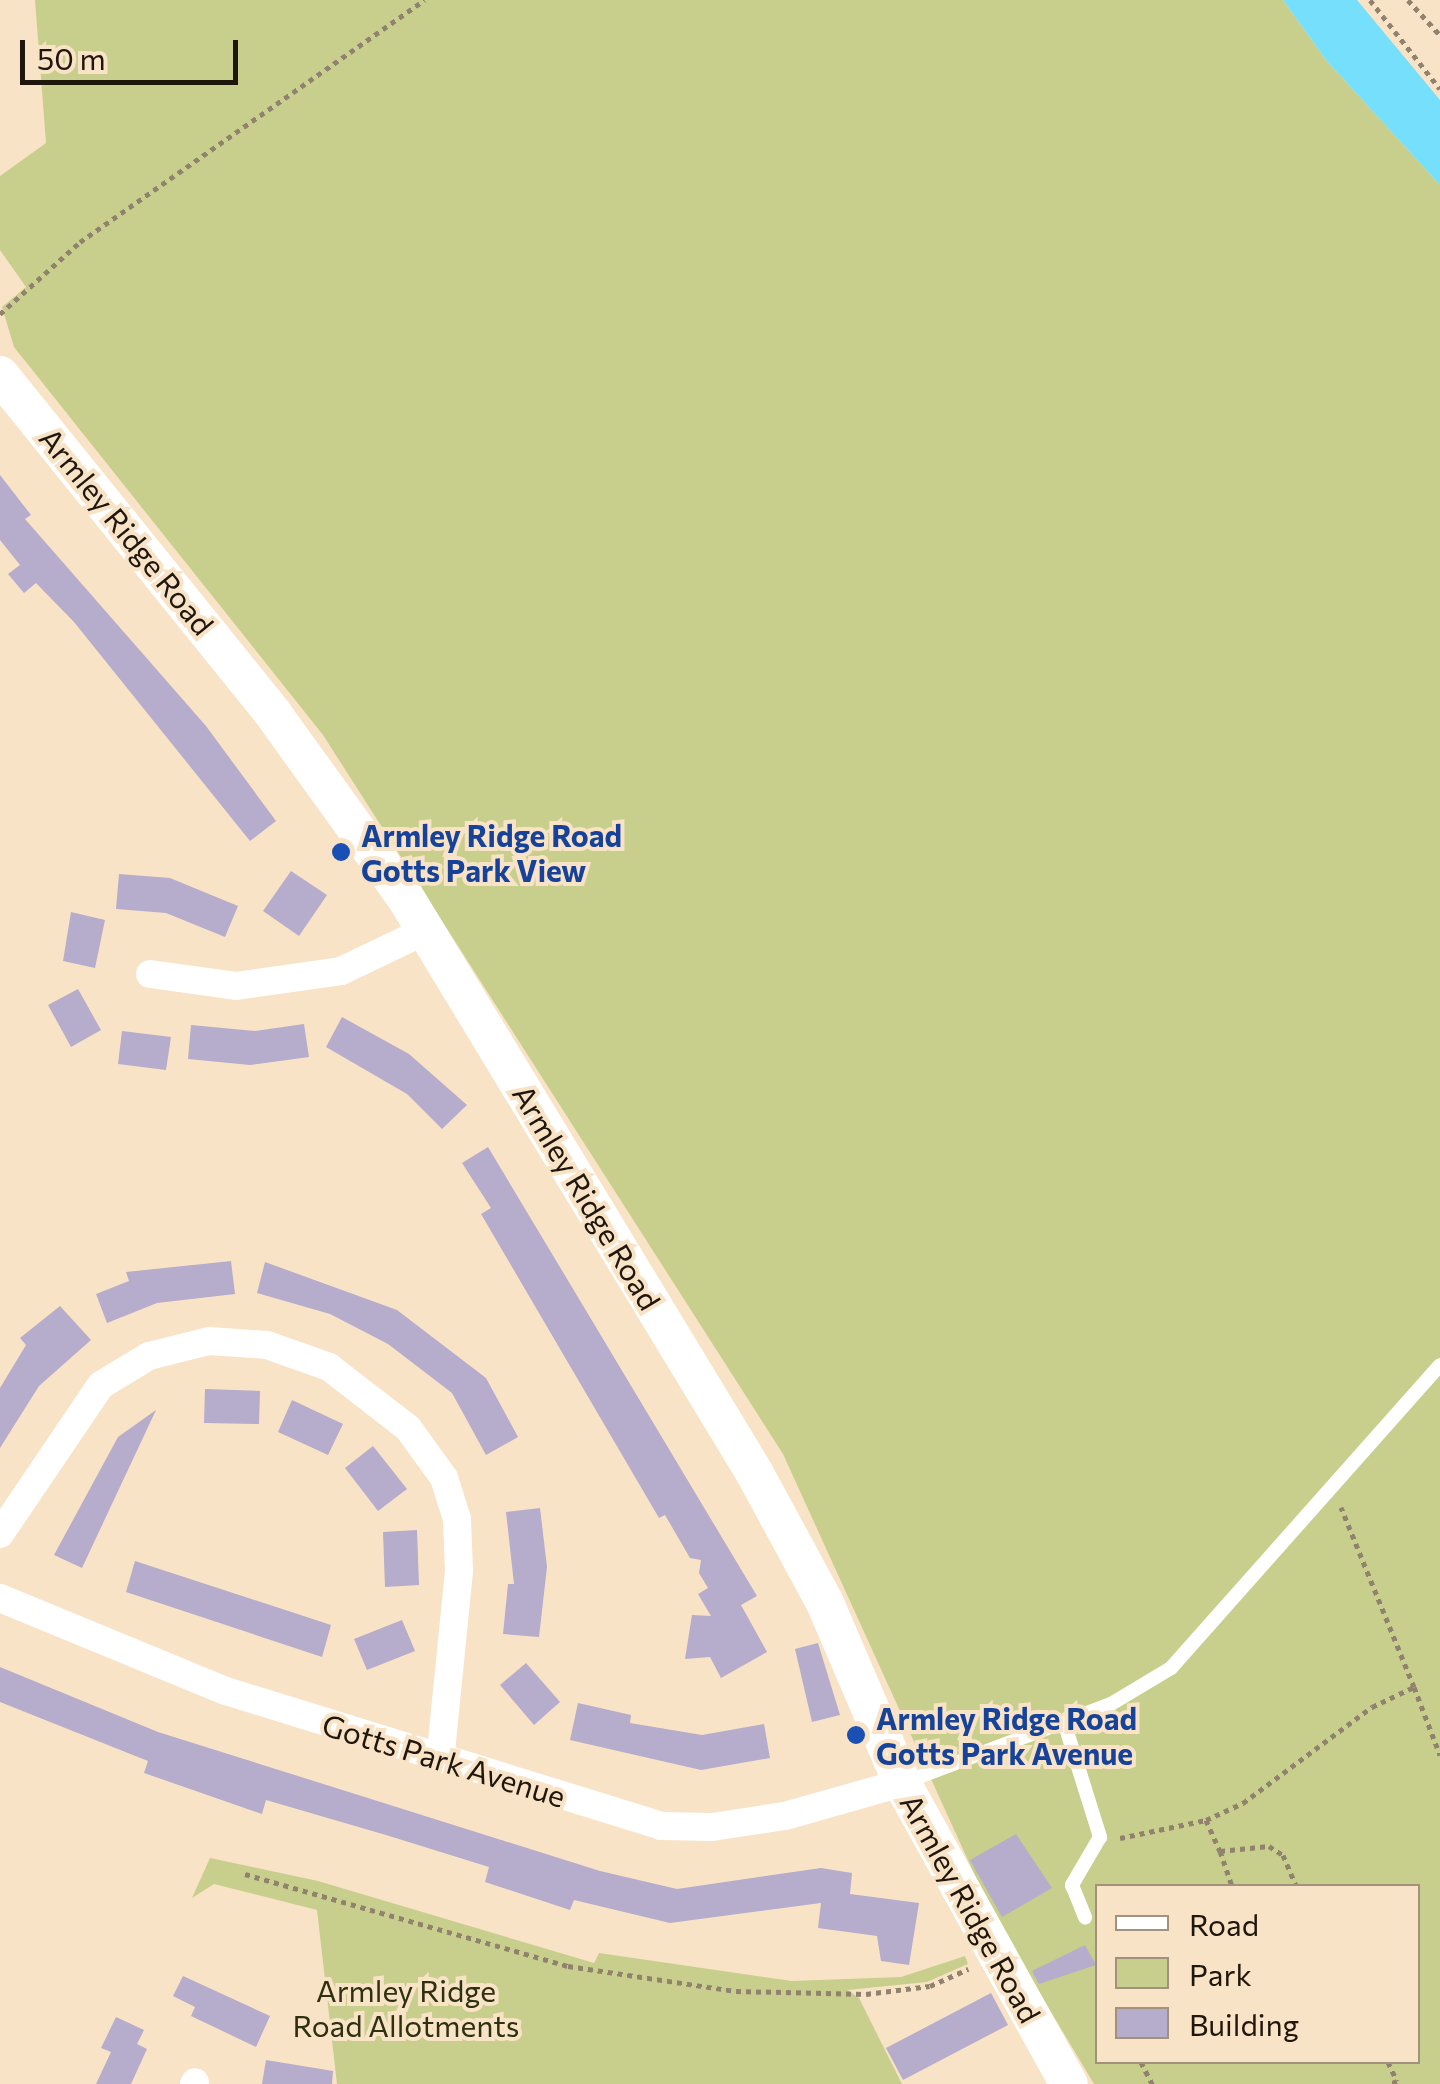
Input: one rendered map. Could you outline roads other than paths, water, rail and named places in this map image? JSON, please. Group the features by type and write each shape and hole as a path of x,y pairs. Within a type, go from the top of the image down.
{"street":[{"name":"Armley Ridge Road","path":"0,374 274,716 425,931 754,1472 825,1602 902,1783 994,1958 1069,2084"},
{"path":"150,974 236,986 341,970 425,931"},
{"path":"0,1534 101,1384 149,1356 228,1342 267,1345 329,1367 408,1428 444,1478 457,1519 460,1571 440,1760"},
{"name":"Gotts Park Avenue","path":"0,1598 226,1691 660,1826 712,1828 784,1816 902,1783"}],"lane":[{"path":"902,1783 1111,1704 1171,1668 1440,1365"},
{"path":"1064,1722 1100,1837 1072,1885 1085,1918"}],"water":[{"path":"1283,0 1357,0 1440,100 1440,185 1326,60"}],"place":[{"name":"Armley Ridge Road Gotts Park View","path":"341,852"},
{"name":"Armley Ridge Road Gotts Park Avenue","path":"856,1735"}],"park label":[{"name":"Armley Ridge Road Allotments","path":"406,2007"}]}
